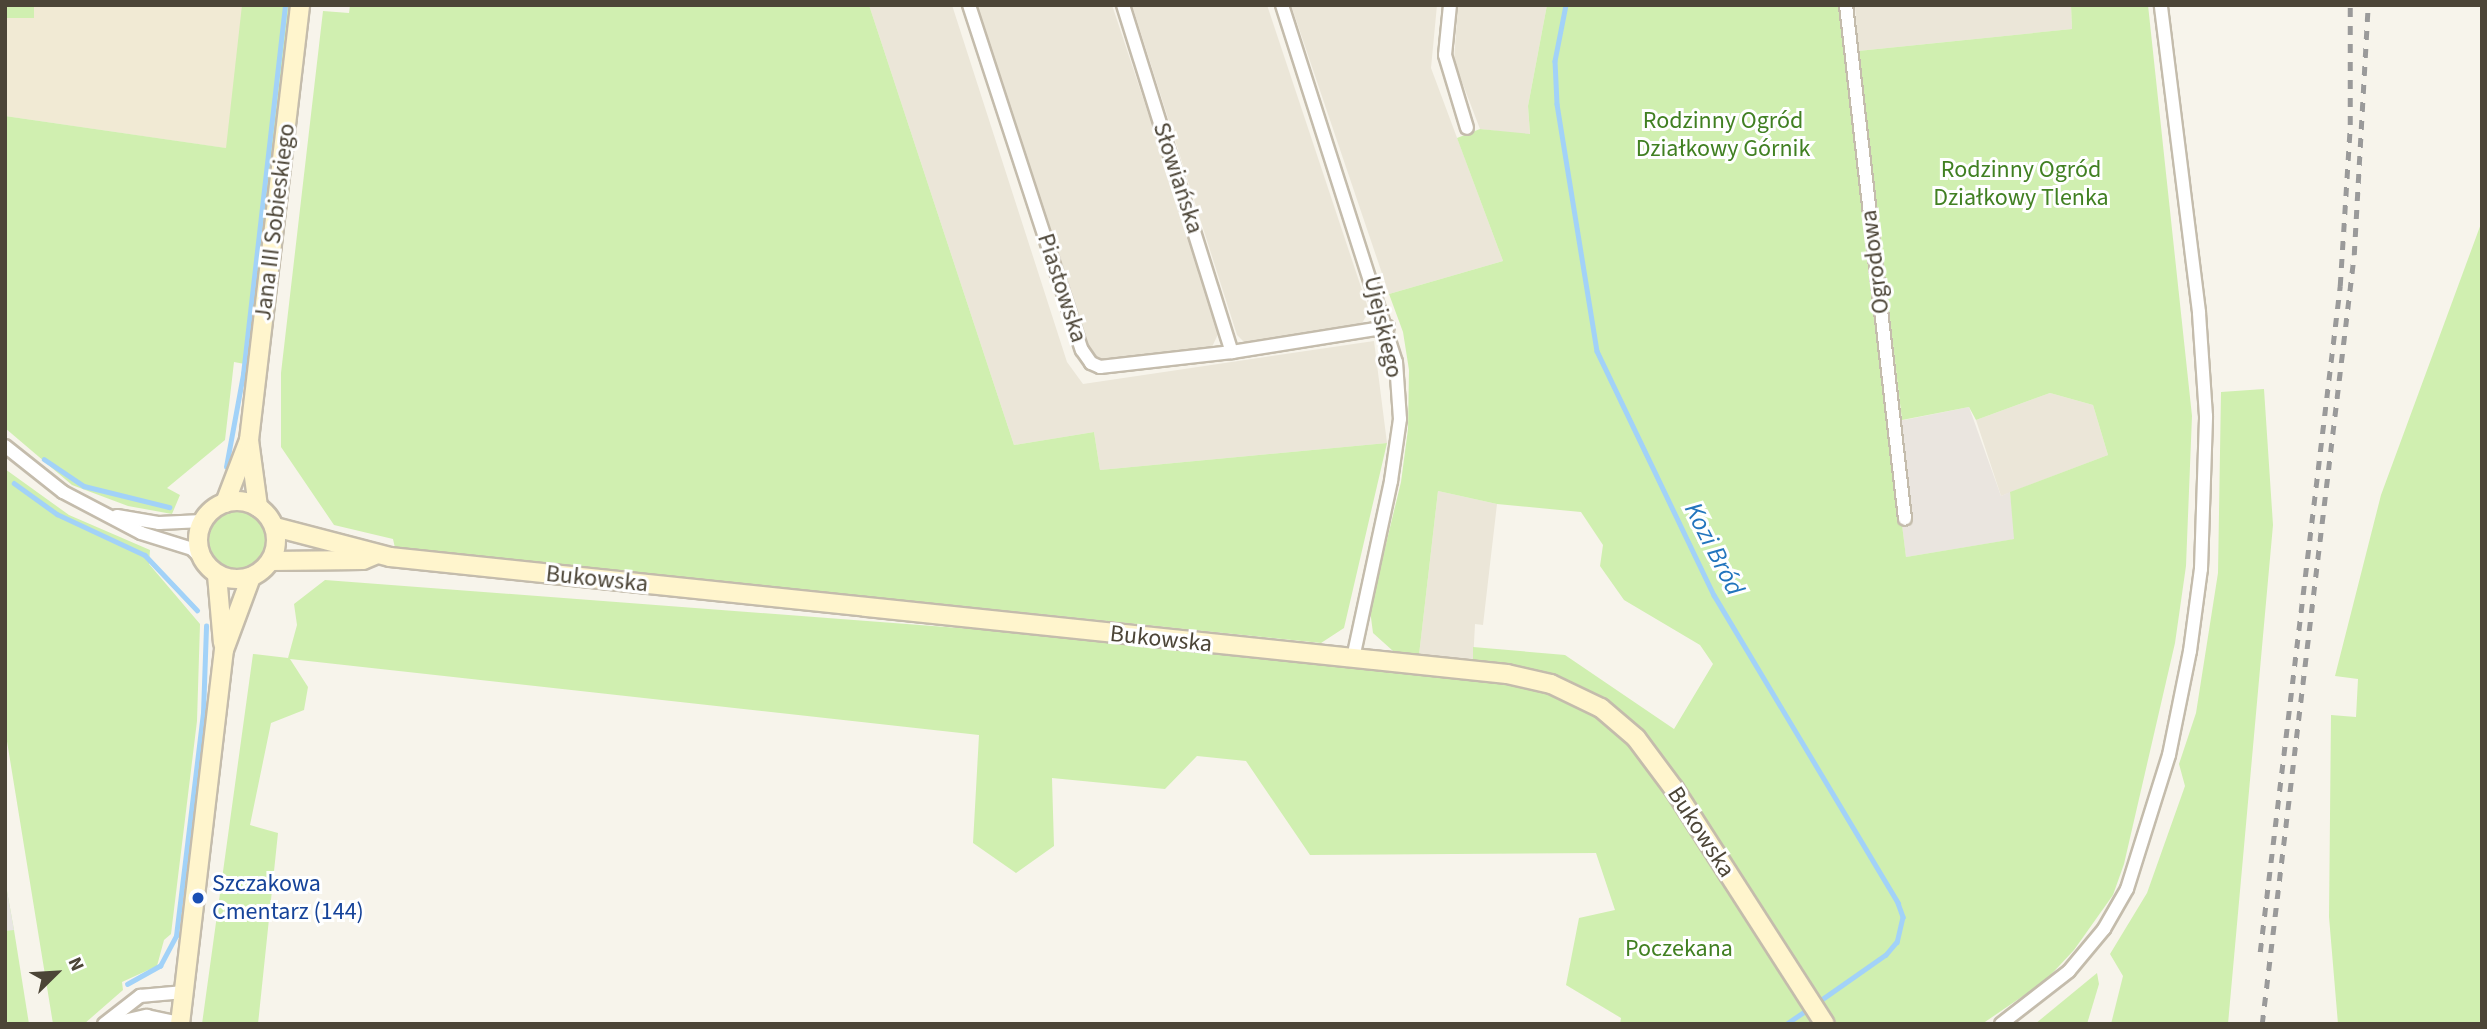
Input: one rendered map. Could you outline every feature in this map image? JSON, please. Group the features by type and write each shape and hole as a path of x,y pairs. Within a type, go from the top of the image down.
{"street":[{"name":"Jana III Sobieskiego","path":"250,440 300,5"},
{"name":"Piastowska","path":"969,5 1082,350 1091,363 1100,367 1232,352 1388,327"},
{"name":"Słowiańska","path":"1123,5 1232,352"},
{"name":"Ujejskiego","path":"1282,5 1388,327 1396,362 1399,419 1353,659"},
{"path":"1450,5 1446,55 1467,128"},
{"name":"Ogrodowa","path":"1846,5 1905,519"},
{"path":"2001,1024 2069,971 2104,929 2127,888 2169,755 2190,651 2201,569 2206,416 2199,312 2161,5"},
{"path":"225,503 250,440"},
{"path":"250,440 258,507"},
{"path":"5,446 63,492 141,533 192,549 217,575 224,650 181,1023 146,1016 111,1024"},
{"path":"107,514 159,523 203,521 225,503 236,500 258,507 275,527 277,539 271,561 251,578 224,650"},
{"path":"202,559 198,546 203,521"},
{"path":"275,527 375,555"},
{"path":"271,561 363,560 375,555"},
{"name":"Bukowska","path":"375,555 1530,679 1601,708 1636,738 1663,773 1825,1024"},
{"path":"217,575 251,578"},
{"path":"104,1024 140,996 184,992"}],"shaded area":[{"path":"5,5 278,5 260,153 5,116"},
{"path":"869,5 952,5 1067,362 1083,384 1374,341 1387,443 1100,470 1094,432 1014,445"},
{"path":"974,5 1112,5 1210,299 1219,332 1212,347 1100,363 1090,358"},
{"path":"1132,5 1267,5 1369,311 1361,325 1246,344 1237,335"},
{"path":"1291,5 1437,5 1431,68 1503,261 1389,294"},
{"path":"1458,5 1547,5 1528,106 1530,135 1480,129 1454,61"},
{"path":"1855,5 2071,5 2072,29 1858,51"},
{"path":"2050,393 2093,405 2108,455 2001,496 1976,420"},
{"path":"1969,407 2001,496 2010,492 2015,539 1906,557 1889,423"},
{"path":"1438,491 1497,504 1483,625 1475,624 1473,662 1419,655"},
{"path":"5,880 14,930 5,931"}],"green space":[{"path":"5,5 34,5 34,18 5,18"},
{"path":"242,5 292,5 250,365 234,362 225,440 167,488 180,495 172,514 128,506 72,485 5,428 5,116 226,148"},
{"path":"350,5 869,5 1014,445 1094,432 1100,470 1387,443 1344,628 1321,643 395,548 393,539 334,525 281,447 281,373 323,11 349,13"},
{"path":"1547,5 1838,5 1906,557 2014,539 2010,492 2108,455 2093,405 2050,393 1976,420 1969,407 1902,420 1858,51 2072,29 2071,5 2148,5 2192,416 2186,566 2175,643 2124,864 2113,895 2074,950 2045,981 1982,1024 1837,1024 1706,821 1640,730 1610,703 1569,681 1473,662 1473,647 1565,655 1674,729 1713,664 1700,645 1624,600 1600,566 1603,545 1581,512 1497,504 1438,491 1419,655 1393,651 1373,633 1370,610 1401,482 1408,429 1409,370 1403,332 1389,294 1503,261 1457,138 1480,129 1530,134 1528,106"},
{"path":"2482,221 2482,1024 2338,1024 2329,917 2331,715 2356,717 2358,679 2335,676 2381,495"},
{"path":"2264,389 2273,525 2228,1024 2111,1024 2123,976 2110,954 2147,893 2185,786 2179,764 2196,713 2218,573 2221,392"},
{"path":"5,469 69,515 150,550 149,564 200,624 197,721 171,934 164,940 157,966 122,982 123,990 84,1024 53,1024 5,729"},
{"path":"232,511 244,511 259,519 267,534 267,546 259,561 244,569 232,569 217,561 209,546 209,534 217,519"},
{"name":"Poczekana","path":"325,580 1092,638 1510,683 1544,691 1597,716 1640,757 1815,1024 1620,1024 1621,1018 1566,985 1579,918 1615,910 1596,853 1310,855 1246,761 1197,756 1165,789 1052,778 1054,846 1016,873 973,843 979,735 290,659 308,687 304,710 271,723 250,825 278,833 258,1024 202,1024 253,654 288,658 297,625 294,604"},
{"path":"5,880 14,930 29,1024 5,1024"},
{"path":"2097,973 2099,984 2087,1024 2035,1024"}],"waterway":[{"path":"226,467 243,374 285,5"},
{"name":"Kozi Bród","path":"1566,5 1555,61 1557,104 1597,351 1714,595 1898,903 1903,917 1897,942 1886,955 1816,1004"},
{"path":"44,459 84,486 169,507"},
{"path":"14,483 57,514 145,555 197,610"},
{"path":"127,984 160,966 176,936 203,713 206,626"},
{"name":"Kozi Bród","path":"1786,1024 1808,1009"}],"railway":[{"path":"2260,952 2340,286 2350,125 2350,5"},
{"path":"2262,1024 2354,255 2368,5"}],"place":[{"name":"Szczakowa Cmentarz (144)","path":"198,898"}],"park label":[{"name":"Rodzinny Ogród Działkowy Górnik","path":"1723,135"},
{"name":"Rodzinny Ogród Działkowy Tlenka","path":"2021,184"}]}
